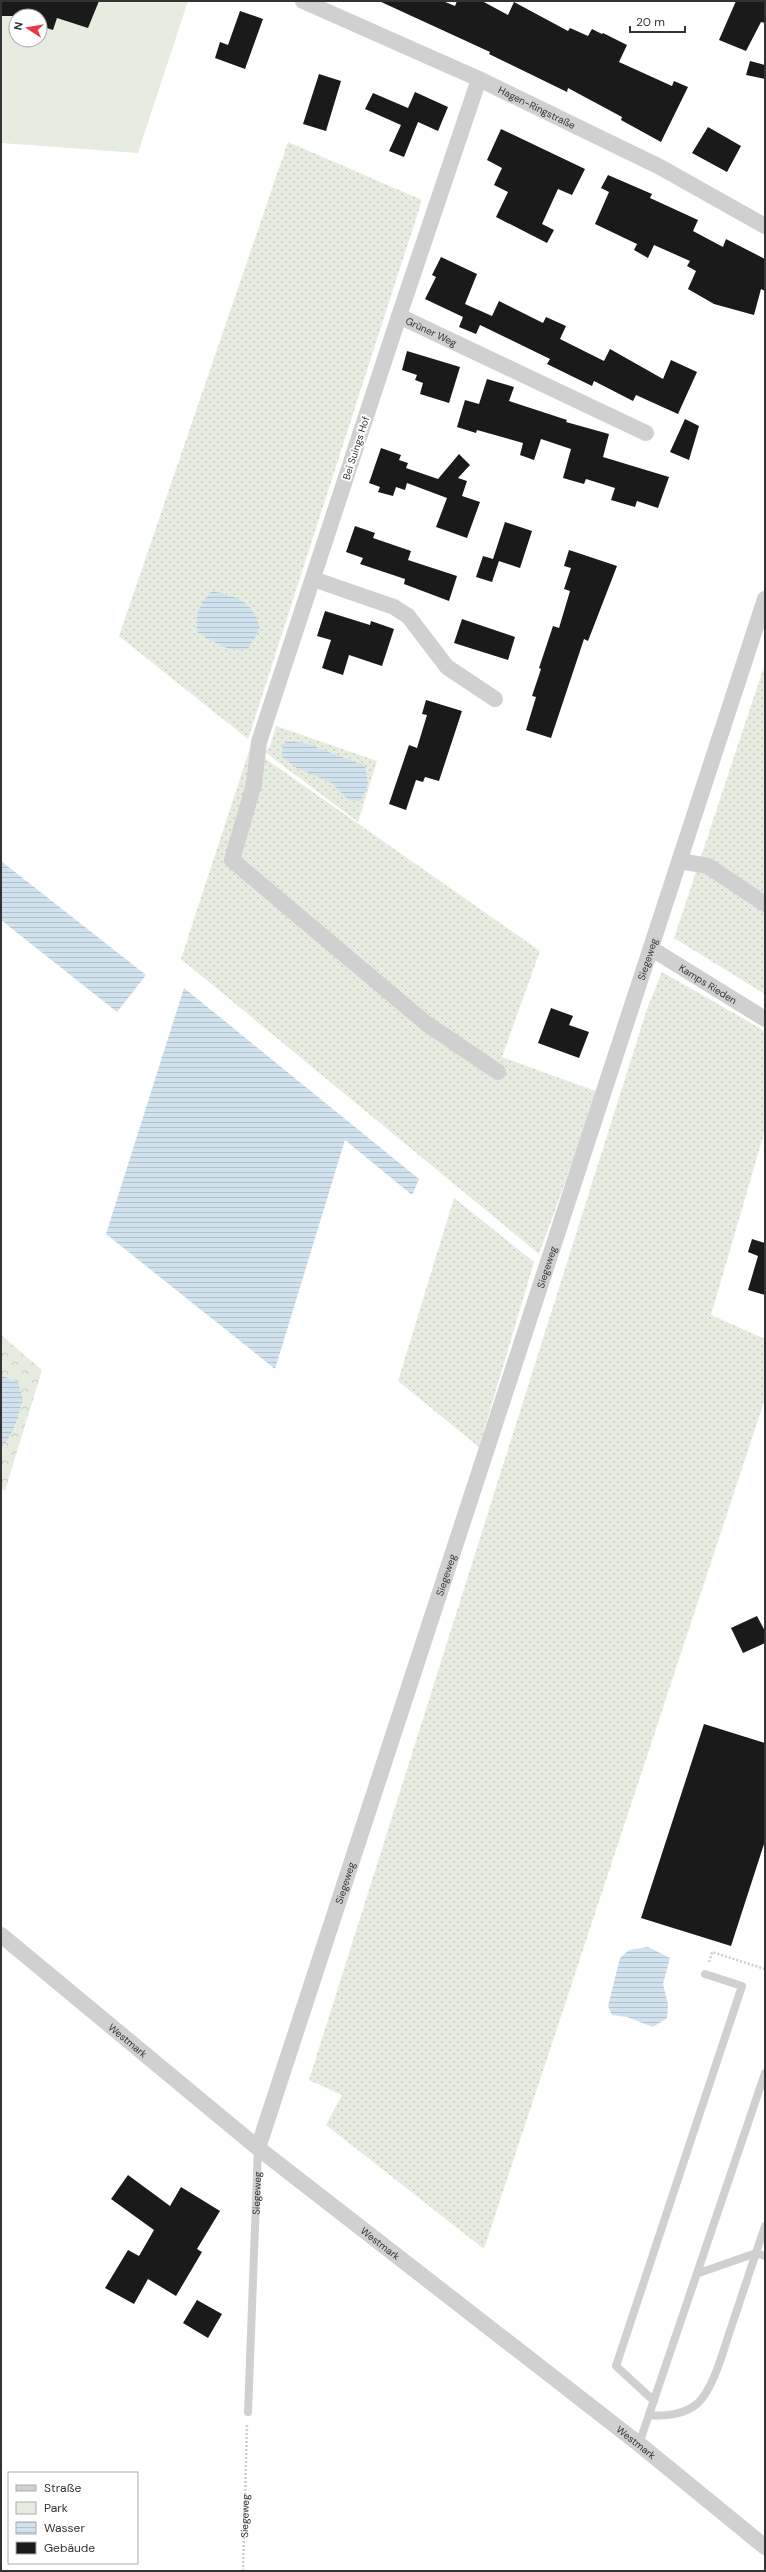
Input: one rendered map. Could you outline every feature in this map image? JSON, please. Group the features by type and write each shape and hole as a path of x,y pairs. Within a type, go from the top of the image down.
{"street":[{"name":"Hagen-Ringstraße","path":"303,1 479,79 660,167 765,226"},
{"name":"Grüner Weg","path":"479,79 399,316 646,433"},
{"name":"Bei Suings Hof","path":"399,316 259,742 254,784 232,860 427,1024 498,1072"},
{"path":"313,579 399,610 408,616 447,667 495,699"},
{"name":"Siegeweg","path":"258,2148 652,949 765,599"},
{"path":"680,861 708,866 765,904"},
{"name":"Kamps Rieden","path":"652,949 765,1019"},
{"name":"Westmark","path":"1,1935 258,2148 640,2444 765,2546"}],"lane":[{"path":"654,2401 616,2366 742,1986 706,1974"},
{"path":"640,2444 699,2273 765,2073"},
{"name":"Siegeweg","path":"248,2412 258,2148"},
{"path":"649,2415 660,2417 687,2410 698,2403 707,2391 719,2364 765,2226"},
{"path":"699,2273 756,2253 765,2256"}],"path":[{"path":"706,1974 712,1952 765,1969"},
{"name":"Siegeweg","path":"243,2571 248,2412"}],"green space":[{"path":"1,1 188,1 138,153 1,143"},
{"path":"288,142 422,200 248,739 119,636"},
{"path":"765,664 765,994 674,938"},
{"path":"276,726 377,761 358,822 265,752 270,746"},
{"path":"250,748 540,951 502,1057 598,1092 539,1254 181,959"},
{"path":"662,972 765,1031 765,1130 711,1315 765,1339 765,1399 484,2249 326,2125 342,2095 309,2080 647,1009"},
{"path":"454,1198 534,1262 479,1447 398,1381"},
{"path":"1,1335 42,1370 5,1491 1,1488 1,1445 5,1443 18,1382 1,1375"}],"water":[{"path":"212,591 236,598 248,605 253,611 260,627 248,649 234,650 221,646 197,632 197,615 201,605"},
{"path":"290,741 308,744 365,766 368,784 361,801 349,800 330,782 297,768 282,757 283,744"},
{"path":"1,861 146,975 117,1012 1,920"},
{"path":"184,988 419,1179 412,1195 345,1140 275,1369 106,1234"},
{"path":"1,1375 18,1382 23,1400 14,1428 5,1444 1,1445"},
{"path":"648,1947 670,1958 663,1984 668,2004 667,2018 653,2027 627,2017 612,2015 608,2006 620,1958 629,1950"}],"building":[{"path":"1,1 99,1 88,28 57,18 53,30 48,28 48,8 8,8 8,16 1,16"},
{"path":"379,1 443,1 455,6 457,1 482,1 508,15 514,2 568,31 570,28 588,36 592,29 602,34 603,33 627,45 619,62 672,86 674,81 688,87 661,142 621,120 622,117 568,88 567,92 489,54 490,52"},
{"path":"736,1 765,1 765,23 761,22 746,51 719,40"},
{"path":"240,11 263,19 245,69 215,58 220,42 228,45"},
{"path":"750,61 765,65 765,79 746,75"},
{"path":"319,74 341,81 326,131 303,124"},
{"path":"415,92 448,107 438,131 418,122 404,157 389,151 401,125 365,109 373,93 408,108"},
{"path":"708,127 741,146 727,172 692,153"},
{"path":"501,129 585,169 572,195 558,189 542,224 554,230 547,243 496,217 508,192 494,185 502,168 487,160"},
{"path":"608,175 652,194 650,198 698,220 693,231 723,247 726,239 765,259 765,291 761,289 754,315 714,304 688,289 696,271 687,266 690,261 654,245 648,258 634,250 637,244 595,224 609,192 601,188"},
{"path":"441,257 477,274 465,304 492,316 499,301 543,323 546,317 566,326 560,339 604,361 610,349 663,379 671,360 697,372 678,414 636,395 633,401 594,381 592,386 547,364 550,359 480,325 476,334 459,327 463,317 425,299 436,277 432,275"},
{"path":"407,351 460,367 449,403 420,394 423,383 415,380 417,375 402,370"},
{"path":"487,379 514,387 509,401 567,420 566,422 609,434 603,457 669,477 658,508 637,501 635,507 611,500 615,488 586,479 584,484 563,478 571,449 541,439 534,460 520,455 523,443 477,430 476,433 457,427 465,400 479,404"},
{"path":"685,419 699,426 689,460 670,452"},
{"path":"381,448 401,455 399,460 408,463 406,468 438,479 459,454 470,465 458,478 467,481 462,496 480,502 467,538 436,527 447,498 407,483 405,490 396,487 393,496 378,492 380,487 369,483"},
{"path":"505,522 532,531 520,568 499,561 492,582 476,577 483,556 493,559"},
{"path":"355,526 375,533 373,538 411,551 408,560 457,576 449,601 404,584 405,579 360,564 363,558 346,552"},
{"path":"569,550 617,566 588,641 584,639 551,738 526,730 536,697 532,696 541,669 539,668 553,626 559,628 570,591 564,589 571,568 564,566"},
{"path":"325,611 370,625 371,621 394,629 382,666 349,655 343,675 322,668 331,640 317,636"},
{"path":"462,619 515,637 508,660 454,643"},
{"path":"426,700 462,711 439,781 425,777 423,782 416,780 406,810 389,804 409,745 417,748 427,715 422,714"},
{"path":"551,1008 573,1016 569,1025 589,1032 579,1058 538,1043"},
{"path":"752,1239 765,1243 765,1295 748,1290 758,1256 748,1252"},
{"path":"757,1616 765,1631 765,1643 743,1653 731,1628"},
{"path":"704,1724 765,1743 765,1841 731,1946 641,1918"},
{"path":"128,2175 170,2206 181,2187 220,2211 197,2249 202,2252 176,2296 148,2279 134,2304 105,2288 128,2250 139,2256 154,2230 111,2199"},
{"path":"197,2300 222,2314 208,2338 183,2323"}]}
